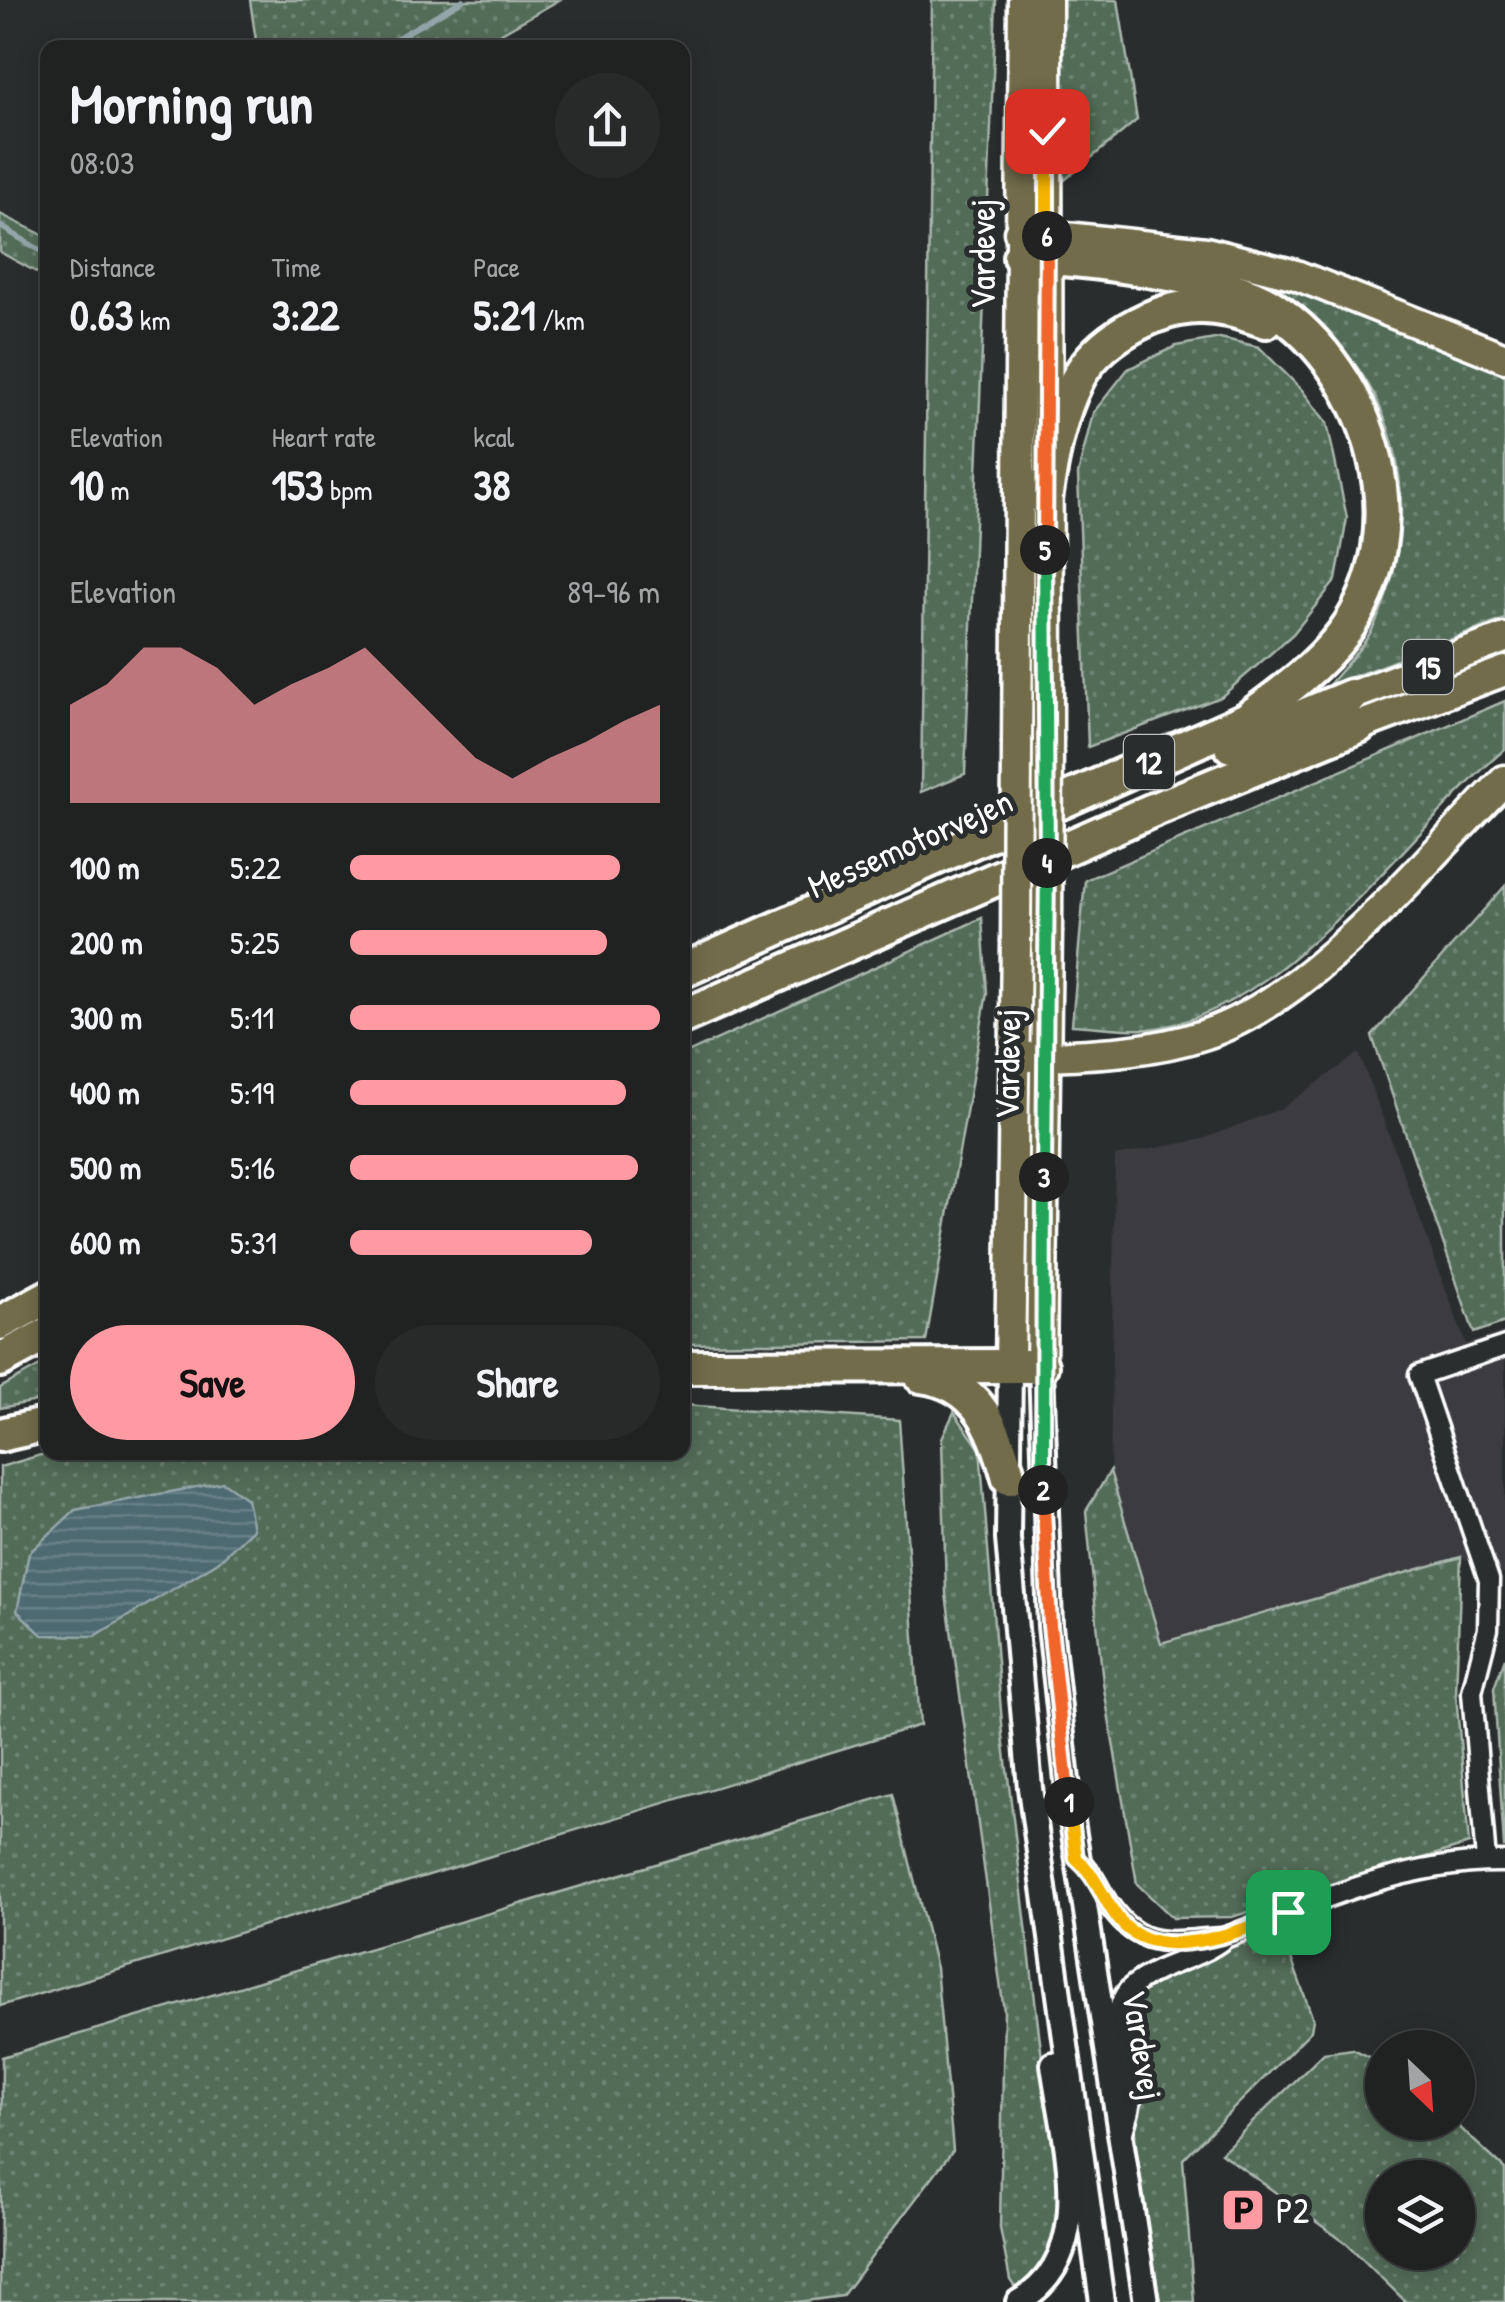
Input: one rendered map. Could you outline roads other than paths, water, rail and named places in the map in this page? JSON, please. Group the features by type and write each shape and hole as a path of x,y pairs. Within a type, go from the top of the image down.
{"highway":[{"name":"12","path":"690,968 1247,719 1307,676 1345,631 1373,573 1383,506 1374,444 1339,375 1298,328 1270,306 1227,286 1033,245"},
{"path":"1044,499 1060,421 1078,376 1111,340 1150,319 1196,306 1232,310 1274,324 1339,375"},
{"name":"Messemotorvejen","path":"690,986 944,870 1355,711"},
{"name":"Messemotorvejen","path":"690,1013 1135,817 1355,711"},
{"path":"0,1323 40,1301"},
{"path":"0,1360 40,1338"},
{"path":"690,1368 1026,1366"},
{"path":"857,1367 941,1378 966,1392 990,1423 1009,1478"},
{"path":"0,1436 40,1426"}],"main road":[{"name":"Vardevej","path":"1023,0 1044,499 1048,737 1045,1056 1026,1366"},
{"name":"Vardevej","path":"1026,1366 1013,1058 1017,742 1033,245 1048,0"},
{"path":"1033,245 1206,252 1296,275 1505,358"},
{"name":"Messemotorvejen","path":"1355,711 1505,638"},
{"name":"Messemotorvejen","path":"1355,711 1505,671"},
{"path":"1013,1058 1153,1048 1241,1020 1288,991 1337,948 1505,780"}],"street":[{"path":"1076,1858 1097,1876 1103,1896 1122,1924 1137,1934 1172,1942 1225,1938 1345,1890 1495,1862 1472,1692 1488,1629 1490,1580 1419,1375 1505,1346"},
{"name":"Vardevej","path":"1026,1366 1009,1478 1008,1539 1030,1788 1102,2302"},
{"name":"Vardevej","path":"1026,1366 1076,1858 1146,2302"},
{"path":"1120,2143 1132,2098 1118,2022 1121,2004 1130,1988 1153,1972 1212,1949 1225,1938"},
{"path":"1018,2302 1051,2277 1066,2246 1072,2212 1042,1967 1052,1944"}],"water":[{"path":"223,1482 247,1499 253,1529 218,1562 95,1636 42,1635 17,1611 29,1553 75,1510"}],"waterway":[{"path":"394,40 463,0"},
{"path":"0,226 40,250"}],"place":[{"name":"P2","path":"1243,2210"}]}
